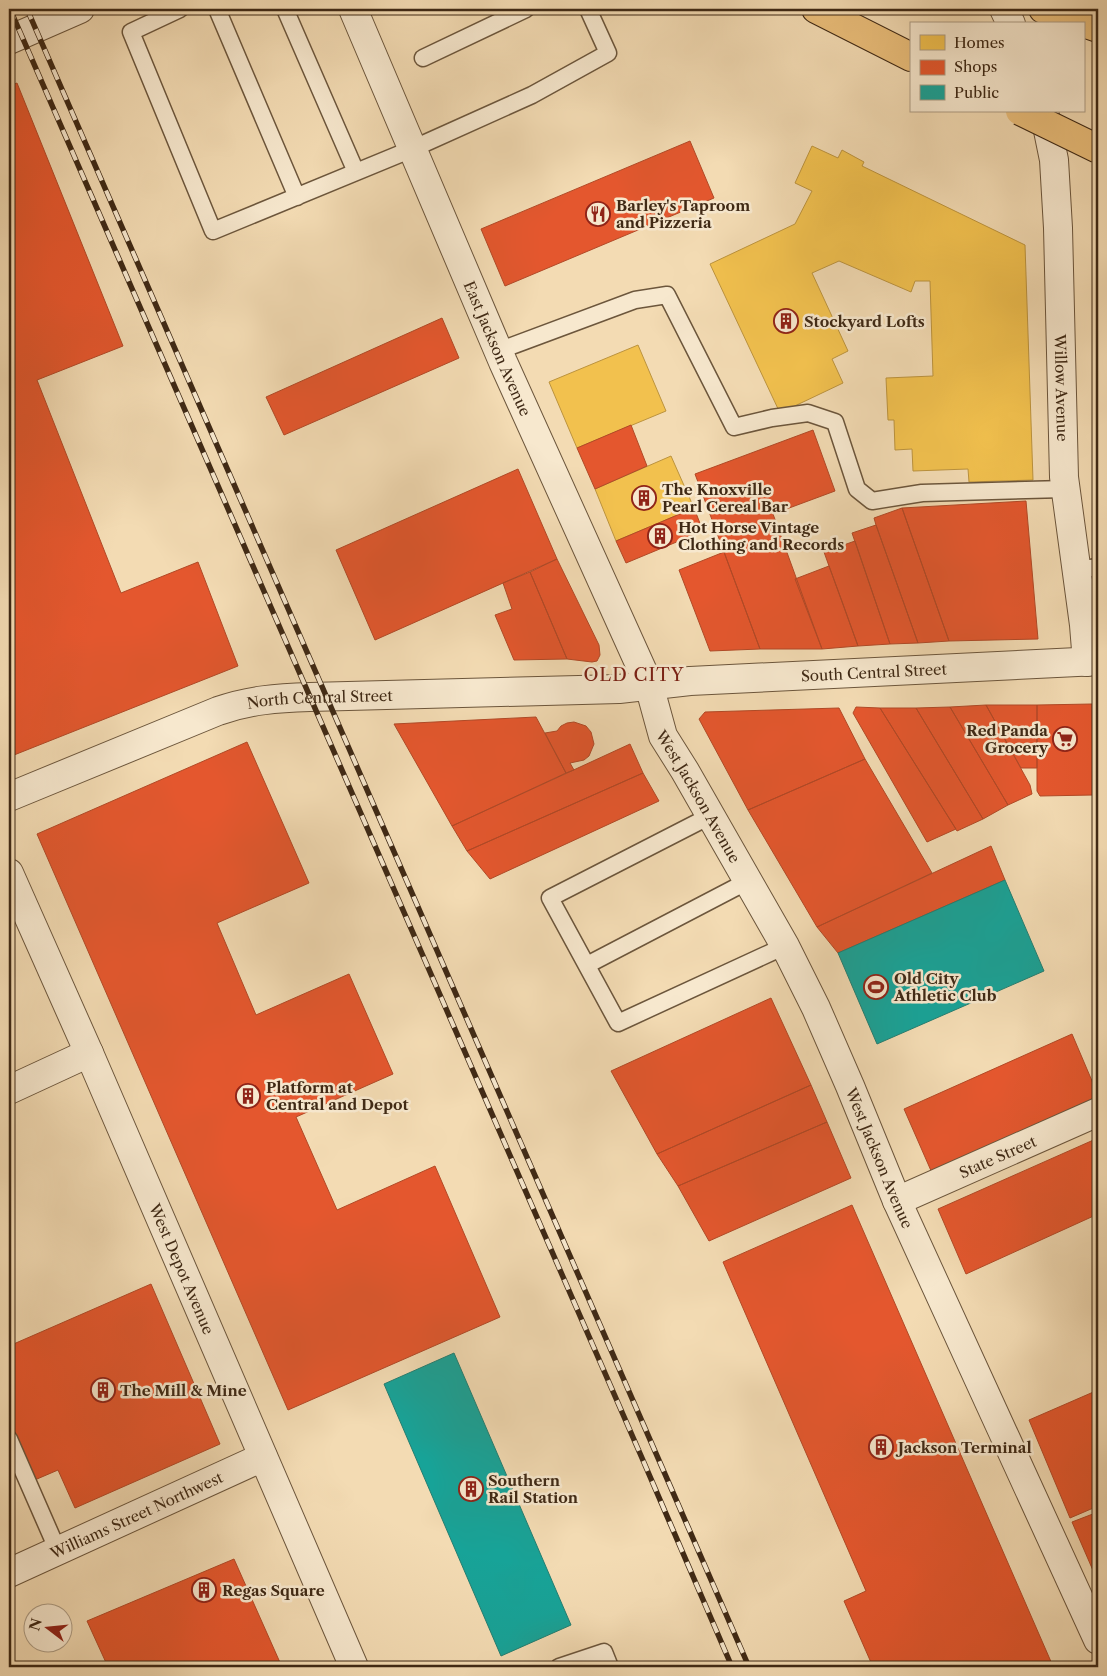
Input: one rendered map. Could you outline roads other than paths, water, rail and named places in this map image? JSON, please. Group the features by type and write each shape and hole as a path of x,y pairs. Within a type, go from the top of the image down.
{"highway":[{"path":"816,9 910,56"},
{"path":"1043,9 1081,22"},
{"path":"1084,23 1098,28"},
{"path":"1022,112 1098,149"}],"street":[{"path":"9,40 80,9"},
{"name":"East Jackson Avenue","path":"353,9 498,351 625,636 649,685"},
{"path":"1004,9 1010,22"},
{"name":"Willow Avenue","path":"1044,112 1054,160 1058,228 1065,488 1087,569 1084,625 1092,662"},
{"name":"South Central Street","path":"649,685 690,681 1092,662"},
{"name":"North Central Street","path":"9,797 218,711 240,703 260,699 619,688 649,685"},
{"name":"West Jackson Avenue","path":"649,685 663,736 685,771 784,946 820,1017 897,1201 1098,1640"},
{"name":"West Depot Avenue","path":"9,873 90,1053 354,1667"},
{"path":"9,1090 90,1053"},
{"name":"State Street","path":"897,1201 1098,1112"},
{"name":"Williams Street Northwest","path":"9,1573 263,1458"}],"lane":[{"path":"180,9 131,32 214,231 412,149 532,95 608,53 588,9"},
{"path":"217,9 297,197"},
{"path":"285,9 356,172"},
{"path":"423,58 526,9"},
{"path":"498,351 635,300 667,295 734,427 772,418 808,413 835,422 857,489 872,501 922,493 1065,488"},
{"path":"710,816 550,898 618,1023 784,946"},
{"path":"587,965 748,882"},
{"path":"9,1439 58,1551"},
{"path":"559,1667 604,1652 610,1667"}],"railway":[{"path":"10,9 732,1667"},
{"path":"27,9 749,1667"}],"place":[{"name":"Barley's Taproom and Pizzeria","path":"598,214"},
{"name":"Stockyard Lofts","path":"786,321"},
{"name":"The Knoxville Pearl Cereal Bar","path":"644,498"},
{"name":"Hot Horse Vintage Clothing and Records","path":"660,536"},
{"name":"Red Panda Grocery","path":"1065,739"},
{"name":"Old City Athletic Club","path":"876,987"},
{"name":"Platform at Central and Depot","path":"248,1096"},
{"name":"The Mill & Mine","path":"103,1390"},
{"name":"Jackson Terminal","path":"881,1447"},
{"name":"Southern Rail Station","path":"471,1489"},
{"name":"Regas Square","path":"204,1590"}],"district":[{"name":"OLD CITY","path":"634,675"}]}
